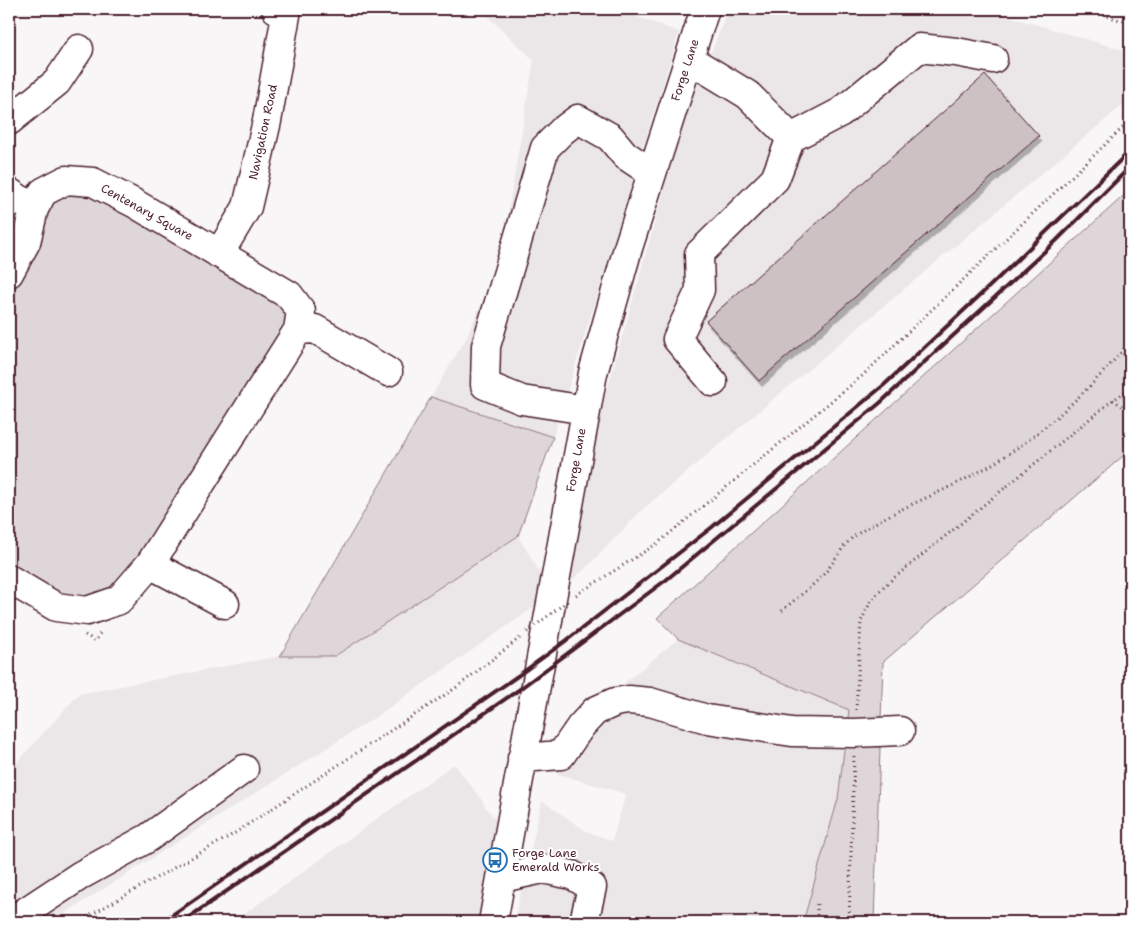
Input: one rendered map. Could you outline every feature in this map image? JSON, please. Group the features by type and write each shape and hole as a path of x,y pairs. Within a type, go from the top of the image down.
{"street":[{"name":"Navigation Road","path":"219,254 247,207 267,121 286,15 276,9"},
{"name":"Forge Lane","path":"493,922 592,373 628,248 705,9"},
{"path":"713,382 677,339 700,290 699,254 775,179 792,138 841,112 919,48 993,59"},
{"path":"9,121 57,82 79,49"},
{"path":"689,59 748,95 792,138"},
{"path":"586,410 522,400 485,385 486,346 545,148 562,131 578,119 610,136 625,155 652,173"},
{"name":"Centenary Square","path":"9,273 26,242 34,208 43,192 66,180 93,182 134,203 289,295 301,311 298,330"},
{"path":"9,192 34,208"},
{"path":"9,579 56,607 88,611 119,600 150,564 298,330 315,329 388,372"},
{"path":"150,564 226,604"},
{"path":"522,758 561,755 581,726 595,711 615,702 629,700 650,702 707,719 792,732 854,733 900,730"},
{"path":"10,922 81,875 148,838 244,769"},
{"path":"501,878 544,869 572,875 592,887 584,922"}],"path":[{"path":"1084,9 1130,23"},
{"path":"78,922 232,835 458,687 569,600 658,543 862,376 1130,121"},
{"path":"782,611 824,574 854,536 885,516 972,476 1026,442 1102,376 1130,342"},
{"path":"849,922 854,733 861,622 871,601 884,586 1113,400 1130,389"},
{"path":"1113,400 1130,411"},
{"path":"817,904 817,922"}],"shaded area":[{"path":"480,9 616,9 679,32 553,437 431,397 465,340 488,290 506,224 534,60"},
{"path":"729,9 983,9 1130,52 1130,99 644,508 585,569 567,584 579,531 591,446 686,113"},
{"path":"66,180 301,311 150,564 87,611 9,579 9,273"},
{"path":"1130,190 1130,450 883,662 874,922 803,922 838,799 849,710 678,639 657,618"},
{"path":"431,397 553,437 518,536 335,656 280,656"},
{"path":"518,536 541,575 536,606 371,720 51,922 9,922 9,771 79,694 280,656 335,656"},
{"path":"678,639 849,710 838,799 803,922 514,922 542,801 586,831 612,841 626,794 545,770 548,746"},
{"path":"454,764 486,808 503,827 483,922 233,922"}],"building":[{"path":"985,75 1039,136 759,381 706,321"}],"railway":[{"path":"162,922 519,675 711,528 884,385 1130,151"},
{"path":"182,922 517,691 666,580 880,403 1056,241 1130,167"}],"place":[{"name":"Forge Lane Emerald Works","path":"495,860"}]}
